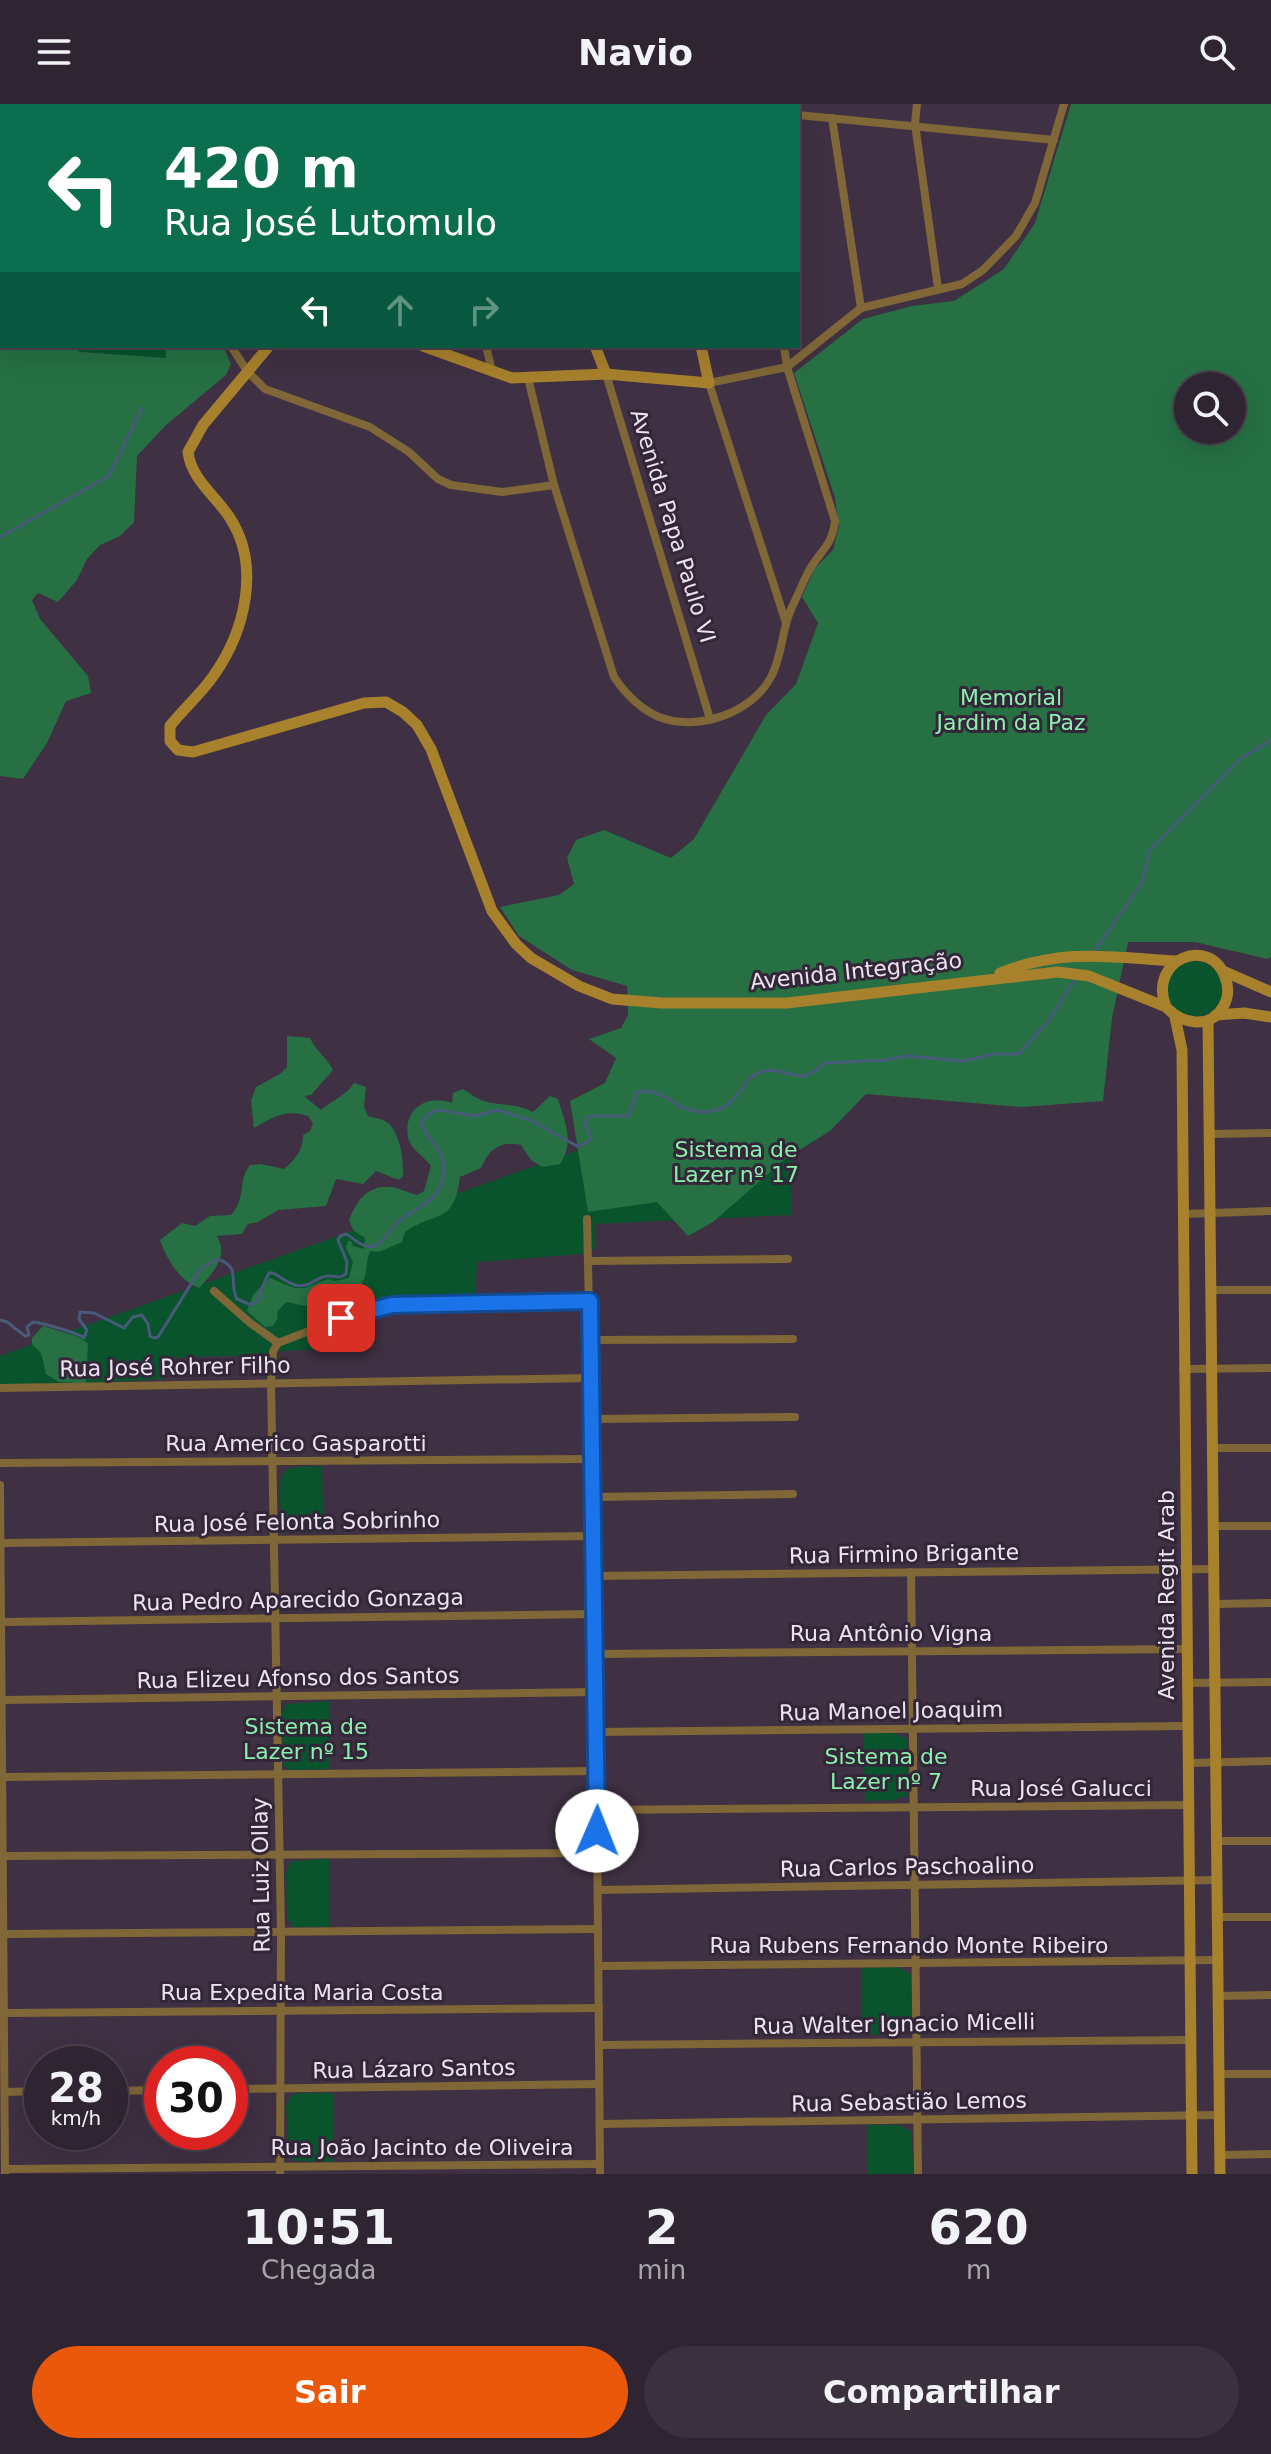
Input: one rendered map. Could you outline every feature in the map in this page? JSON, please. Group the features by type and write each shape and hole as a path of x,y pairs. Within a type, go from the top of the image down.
{"main road":[{"name":"Avenida Integração","path":"267,348 203,425 188,452 194,473 237,528 243,547 245,604 234,641 223,662 170,726 169,737 173,746 193,752 364,703 386,702 417,725 431,749 483,892 502,929 523,951 548,969 612,999 662,1003 787,1003 1058,972 1078,975 1166,1007"},
{"path":"429,348 512,378 606,374 709,383 701,348"},
{"name":"Avenida Papa Paulo VI","path":"596,348 606,374"},
{"name":"Avenida Integração","path":"988,978 1054,957 1092,955 1176,961"},
{"path":"1271,992 1223,971 1210,959 1199,956 1176,961 1167,970 1161,995 1175,1017 1189,1022 1244,1013 1271,1017"},
{"path":"1220,2174 1209,1134 1212,1018 1227,997 1228,986 1223,971"},
{"name":"Avenida Regit Arab","path":"1175,1017 1182,1050 1192,2174"}],"street":[{"path":"917,104 915,124 938,288"},
{"path":"786,623 709,383 787,367 861,308 962,284 983,270 1016,236 1035,203 1064,104"},
{"path":"800,115 915,124 1054,140"},
{"path":"832,118 861,308"},
{"path":"232,348 247,371 265,389 360,422 389,438 438,479 451,485 502,492 554,485"},
{"path":"486,348 492,371"},
{"path":"528,378 554,485 614,677 631,697 660,717 682,721 710,719 752,701 761,692 783,646 786,623 811,567 829,544 835,521 787,367 784,348"},
{"name":"Avenida Papa Paulo VI","path":"606,374 710,719"},
{"path":"1209,1134 1271,1133"},
{"path":"1183,1214 1271,1211"},
{"path":"587,1219 593,1419 600,2169"},
{"path":"589,1261 788,1259"},
{"path":"1211,1290 1271,1290"},
{"path":"214,1291 278,1343 361,1311 392,1305 590,1301"},
{"path":"590,1340 793,1339"},
{"name":"Rua Luiz Ollay","path":"278,1343 273,1351 271,1384 281,1932 280,2170"},
{"path":"1183,1369 1271,1368"},
{"name":"Rua José Rohrer Filho","path":"0,1388 591,1378"},
{"path":"593,1419 795,1417"},
{"path":"1213,1448 1271,1448"},
{"name":"Rua Americo Gasparotti","path":"0,1463 593,1459"},
{"path":"0,1485 6,2013 3,2130 6,2172"},
{"path":"593,1497 793,1494"},
{"path":"1214,1526 1271,1526"},
{"name":"Rua José Felonta Sobrinho","path":"1,1543 594,1536"},
{"name":"Rua Firmino Brigante","path":"595,1576 1213,1569"},
{"path":"911,1572 918,2174"},
{"path":"1214,1604 1271,1603"},
{"name":"Rua Pedro Aparecido Gonzaga","path":"3,1622 594,1614"},
{"name":"Rua Antônio Vigna","path":"595,1654 1187,1649"},
{"path":"1187,1683 1271,1682"},
{"name":"Rua Elizeu Afonso dos Santos","path":"3,1700 594,1692"},
{"name":"Rua Manoel Joaquim","path":"596,1732 1187,1726"},
{"path":"1189,1763 1271,1761"},
{"path":"4,1777 597,1771"},
{"name":"Rua José Galucci","path":"598,1810 1188,1805"},
{"path":"1218,1841 1271,1841"},
{"path":"3,1856 596,1853"},
{"name":"Rua Carlos Paschoalino","path":"598,1890 1217,1880"},
{"path":"1219,1917 1271,1917"},
{"path":"5,1934 598,1929"},
{"name":"Rua Rubens Fernando Monte Ribeiro","path":"599,1966 1219,1960"},
{"path":"1219,1996 1271,1995"},
{"name":"Rua Expedita Maria Costa","path":"6,2013 599,2008"},
{"name":"Rua Walter Ignacio Micelli","path":"600,2045 1189,2040"},
{"path":"1221,2074 1271,2074"},
{"name":"Rua Lázaro Santos","path":"248,2089 598,2084"},
{"path":"6,2092 24,2092"},
{"name":"Rua Sebastião Lemos","path":"600,2124 1219,2115"},
{"path":"1220,2155 1271,2154"},
{"name":"Rua João Jacinto de Oliveira","path":"6,2172 600,2169"}],"green space":[{"name":"Memorial Jardim da Paz","path":"1071,104 1271,104 1271,957 1267,959 1195,942 1128,942 1112,1018 1103,1101 1022,1107 866,1094 830,1131 785,1159 713,1222 688,1236 657,1202 588,1212 570,1101 605,1083 616,1058 589,1039 621,1028 628,1015 627,986 572,970 519,936 500,907 559,895 574,884 567,858 576,840 604,830 671,858 694,839 766,715 796,684 818,623 802,597 815,568 833,550 839,527 835,498 794,373 863,319 912,306 954,301 1004,269 1035,223"},
{"path":"0,348 71,348 82,352 166,358 166,348 224,348 231,364 226,375 166,425 137,456 134,522 120,536 100,545 58,602 38,593 32,600 40,619 88,676 91,693 66,701 47,743 23,779 0,776"},
{"path":"71,348 166,348 166,358 82,352"},
{"path":"1195,961 1215,969 1223,989 1215,1009 1195,1017 1175,1009 1167,989 1175,969"},
{"path":"287,1036 310,1038 333,1070 311,1095 304,1096 321,1110 354,1083 366,1087 364,1107 368,1116 386,1122 396,1133 403,1176 399,1180 376,1171 363,1184 336,1179 326,1206 278,1210 258,1222 248,1224 242,1234 217,1236 220,1257 199,1288 185,1280 175,1268 160,1240 182,1223 195,1226 210,1216 231,1215 239,1202 250,1165 284,1169 298,1154 303,1135 310,1131 313,1123 308,1116 286,1114 254,1128 251,1101 256,1087 287,1067"},
{"name":"Sistema de Lazer nº 17","path":"790,1086 792,1215 595,1224 596,1248 583,1254 477,1262 475,1297 365,1300 364,1348 278,1351 276,1379 266,1378 265,1355 165,1358 166,1379 0,1388 0,1356 675,1116"},
{"path":"463,1089 484,1101 533,1112 550,1096 558,1099 568,1140 560,1164 542,1167 531,1160 521,1145 502,1145 488,1156 481,1168 460,1177 457,1193 448,1210 405,1232 402,1242 379,1252 370,1251 359,1288 343,1303 321,1307 286,1302 277,1312 278,1318 273,1326 265,1327 247,1311 253,1295 270,1278 294,1288 304,1288 328,1279 349,1278 353,1262 346,1248 348,1241 364,1249 365,1238 354,1231 349,1221 355,1207 369,1191 376,1188 398,1188 417,1195 424,1191 431,1166 409,1141 409,1118 426,1102 452,1103 453,1093"},
{"path":"43,1326 88,1343 86,1383 59,1382 46,1374 41,1353 32,1344 32,1338"},
{"path":"322,1466 324,1532 286,1532 280,1501 283,1473 293,1467"},
{"name":"Sistema de Lazer nº 15","path":"330,1701 330,1769 289,1770 284,1766 281,1715 286,1704"},
{"name":"Sistema de Lazer nº 7","path":"863,1733 894,1733 907,1739 907,1796 894,1800 865,1801"},
{"path":"329,1859 329,1927 294,1927 287,1919 286,1873 291,1861"},
{"path":"898,1967 911,1974 913,1981 913,2012 909,2028 894,2034 862,2035 862,1968"},
{"path":"333,2093 333,2162 295,2161 290,2158 286,2107 291,2095"},
{"path":"868,2125 899,2125 911,2131 914,2174 868,2174"}],"waterway":[{"path":"0,537 109,476 142,408"},
{"path":"1093,953 1142,883 1149,851 1240,759 1271,740"},
{"path":"0,1320 25,1336 29,1335 27,1327 33,1322 84,1338 87,1330 79,1319 80,1312 94,1313 124,1328 133,1317 142,1315 148,1324 150,1336 154,1338 158,1337 201,1268 218,1259 232,1271 237,1299 251,1305 259,1300 269,1273 299,1286 325,1277 343,1276 347,1262 338,1240 340,1236 346,1234 363,1245 374,1246 397,1223 428,1202 439,1190 444,1163 421,1122 430,1113 439,1110 474,1116 498,1110 532,1121 577,1146 591,1138 585,1124 587,1118 628,1116 637,1092 655,1093 692,1111 714,1111 731,1102 753,1076 771,1070 800,1076 815,1071 824,1063 887,1060 905,1056 964,1061 994,1054 1019,1054 1049,1020 1075,979"}],"route":[{"path":"341,1318 392,1305 590,1301 597,1831"}]}
